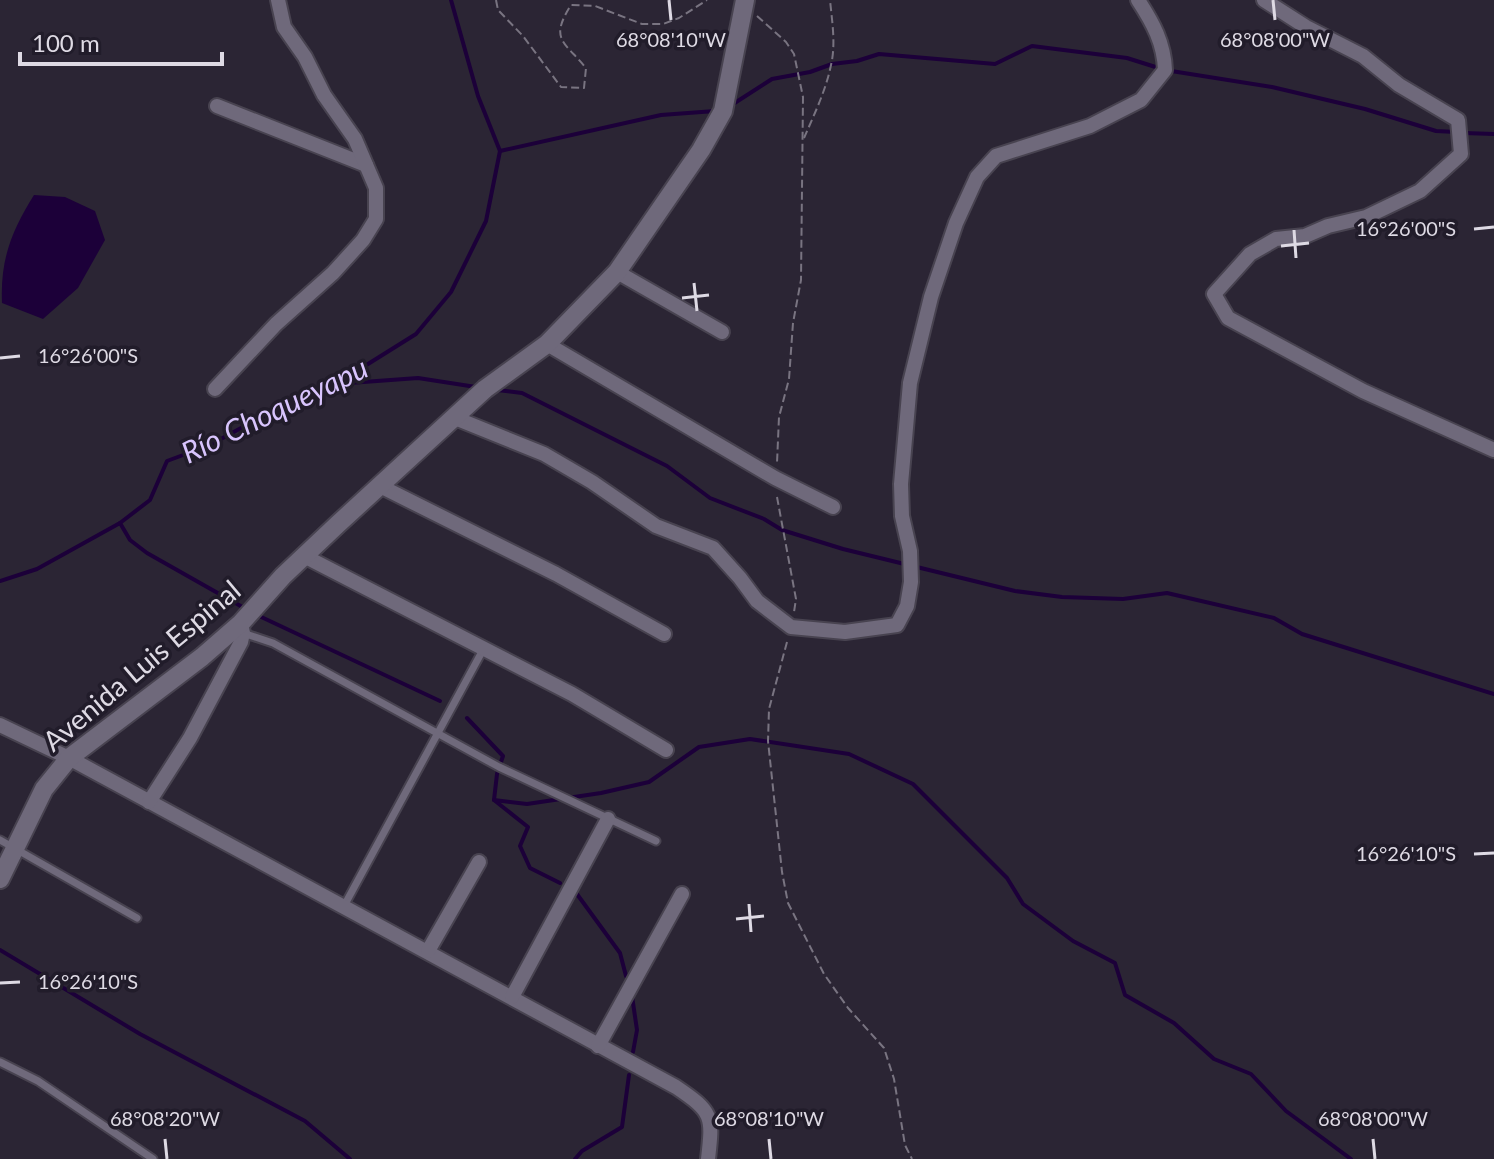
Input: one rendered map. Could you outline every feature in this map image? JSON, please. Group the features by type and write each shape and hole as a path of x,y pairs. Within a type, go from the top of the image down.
{"street":[{"path":"215,389 276,324 333,273 363,240 376,219 376,188 355,139 324,95 305,57 284,27 278,0"},
{"path":"455,418 544,454 592,482 656,526 713,548 757,601 791,627 845,632 897,625 907,606 911,582 901,484 910,383 931,297 956,223 977,177 996,156 1090,126 1141,100 1165,70 1164,50 1155,27 1138,0"},
{"path":"1264,0 1306,27 1363,56 1399,85 1458,120 1461,154 1420,191 1366,217 1328,226 1305,236 1276,239 1250,254 1214,294 1218,305 1228,318 1363,391 1494,450"},
{"name":"Avenida Luis Espinal","path":"0,879 8,844 44,789 69,758 242,628 304,556 485,389 547,344 617,272 701,150 723,111 745,3"},
{"path":"217,106 366,165"},
{"path":"617,272 722,332"},
{"path":"547,344 775,478 833,507"},
{"path":"380,486 556,574 664,634"},
{"path":"304,556 572,694 666,750"},
{"path":"149,802 190,738 242,628"},
{"path":"0,725 69,758 676,1087 700,1103 710,1116 708,1159"},
{"path":"512,997 608,819"},
{"path":"428,951 479,862"},
{"path":"598,1046 682,894"}],"lane":[{"path":"242,628 499,767 656,841"},
{"path":"344,906 484,648"},
{"path":"8,844 137,918"},
{"path":"0,1062 38,1081 153,1159"}],"path":[{"path":"496,0 498,10 523,36 561,87 584,88 586,68 561,39 560,23 571,5 595,6 642,24 663,24 707,0"},
{"path":"595,0 595,6"},
{"path":"803,139 832,64 830,0"},
{"path":"745,3 770,25 794,54 803,97 801,280 793,323 789,379 779,417 775,478 796,599 769,709 768,741 782,872 788,903 824,974 848,1008 884,1048 894,1079 905,1145 912,1159"}],"shaded area":[{"path":"34,195 65,197 95,211 105,240 78,288 43,319 2,303 5,259 19,220"}],"waterway":[{"name":"Río Choqueyapu","path":"0,581 37,569 120,523 150,500 167,461 210,445 252,422 336,384 416,334 451,292 486,221 500,151 478,96 451,0"},
{"path":"730,106 772,79 879,54 995,64 1032,46 1127,58 1165,70 1272,87 1365,109 1436,131 1456,132"},
{"path":"500,151 661,115 715,111"},
{"path":"1464,133 1494,134"},
{"path":"336,384 418,378 476,387"},
{"path":"497,390 522,393 667,466 710,498 764,519 782,530 843,549 1015,591 1062,597 1123,599 1167,593 1274,618 1302,634 1494,694"},
{"path":"120,523 130,540 147,553 246,609"},
{"path":"257,615 440,701"},
{"path":"467,718 503,756 494,800 528,827 520,846 530,868 560,883"},
{"path":"494,800 527,804 649,782 699,747 750,739 849,754 913,784 1007,878 1023,904 1073,941 1115,963 1125,995 1174,1023 1214,1059 1251,1074 1286,1111 1351,1159"},
{"path":"574,890 620,953 626,976"},
{"path":"0,950 140,1034 305,1121 350,1159"},
{"path":"632,996 637,1030 633,1052"},
{"path":"575,1159 582,1151 622,1127 629,1075"}]}
